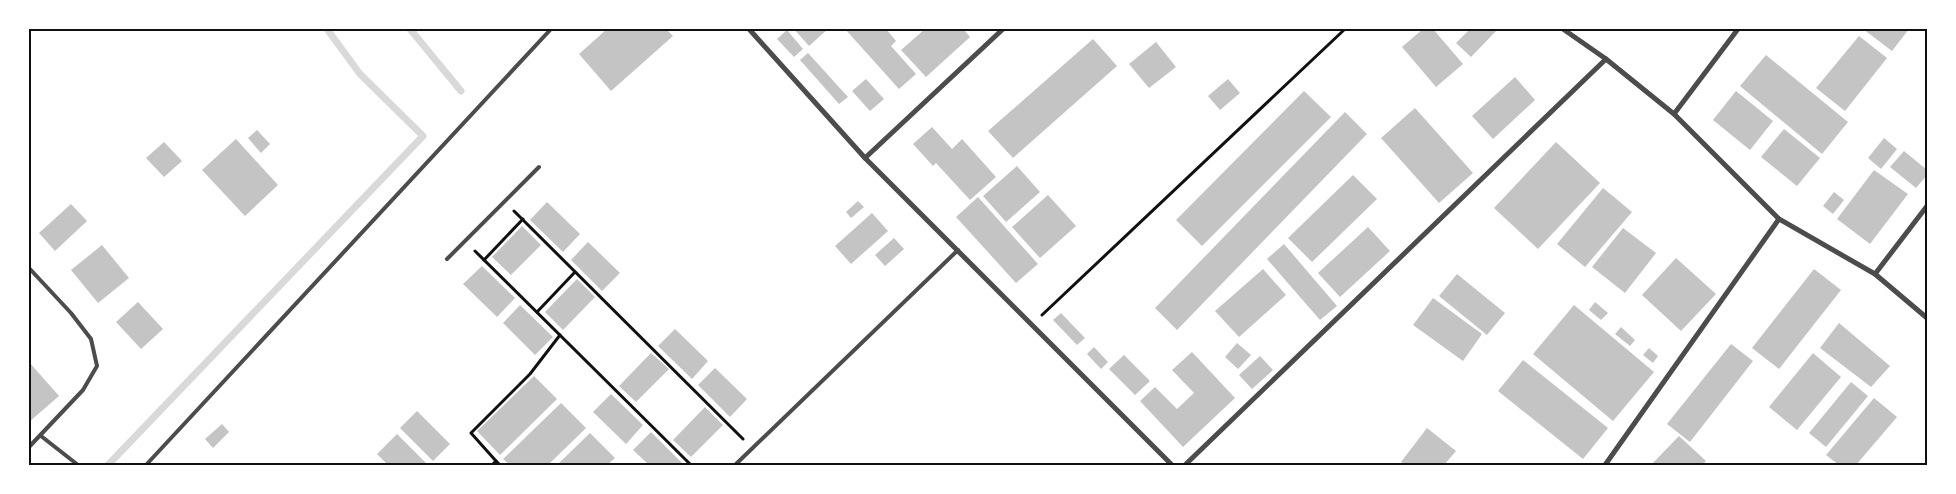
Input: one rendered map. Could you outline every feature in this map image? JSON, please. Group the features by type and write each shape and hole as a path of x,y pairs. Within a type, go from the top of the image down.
{"street":[{"path":"749,29 865,158 1172,465"},
{"path":"865,158 1002,29"},
{"path":"1563,29 1606,60 1674,114 1779,219 1875,274 1927,318"},
{"path":"1674,114 1738,29"},
{"path":"1186,465 1606,60"},
{"path":"1875,274 1927,206"},
{"path":"1605,465 1779,219"}],"lane":[{"path":"146,465 551,29"},
{"path":"446,259 539,167"},
{"path":"735,465 958,250"},
{"path":"29,268 91,339 97,366 83,390 29,447"},
{"path":"40,436 78,465"}],"path":[{"path":"1033,324 1345,29"},
{"path":"505,201 753,448"},
{"path":"484,260 523,219"},
{"path":"465,241 691,465"},
{"path":"536,312 575,272"},
{"path":"500,465 471,433 530,374 560,336"},
{"path":"492,465 496,461"}],"building":[{"path":"607,29 666,29 673,36 611,91 579,54"},
{"path":"794,29 828,29 809,46"},
{"path":"845,29 886,29 896,41 891,46 916,74 899,89"},
{"path":"925,29 963,29 970,37 926,77 901,50"},
{"path":"1423,29 1433,29 1463,64 1436,87 1402,47"},
{"path":"1470,29 1498,29 1471,57 1456,43"},
{"path":"1863,29 1909,29 1892,51"},
{"path":"787,30 803,49 794,57 777,39"},
{"path":"1859,36 1887,58 1845,111 1816,88"},
{"path":"1093,39 1117,66 1013,158 988,131"},
{"path":"1156,42 1176,67 1149,88 1129,64"},
{"path":"808,53 848,97 839,104 800,60"},
{"path":"1766,55 1848,122 1822,154 1740,86"},
{"path":"1515,77 1535,100 1493,139 1472,116"},
{"path":"866,79 884,99 870,111 852,91"},
{"path":"1228,79 1240,93 1220,110 1208,96"},
{"path":"1304,91 1331,117 1202,246 1176,220"},
{"path":"1736,91 1773,121 1750,150 1713,120"},
{"path":"1415,108 1473,173 1439,203 1381,138"},
{"path":"1345,112 1367,134 1177,330 1155,308"},
{"path":"932,127 952,149 962,139 996,177 970,200 936,163 933,166 913,144"},
{"path":"1784,129 1820,158 1797,186 1761,157"},
{"path":"257,130 270,144 261,153 248,138"},
{"path":"1884,138 1897,149 1881,169 1868,158"},
{"path":"236,139 278,185 245,216 202,170"},
{"path":"164,142 182,161 164,177 146,158"},
{"path":"1556,142 1600,183 1538,249 1494,208"},
{"path":"1904,151 1927,170 1927,175 1916,188 1890,167"},
{"path":"1017,166 1040,192 1006,222 983,196"},
{"path":"1874,170 1908,194 1870,244 1837,219"},
{"path":"1353,175 1377,199 1312,262 1288,238"},
{"path":"1603,188 1632,212 1585,267 1557,244"},
{"path":"1834,192 1844,200 1833,214 1823,206"},
{"path":"1048,195 1076,226 1040,258 1012,227"},
{"path":"978,197 1038,264 1016,283 956,217"},
{"path":"858,201 864,207 851,218 846,212"},
{"path":"547,202 580,234 563,252 530,220"},
{"path":"71,204 87,221 55,251 39,233"},
{"path":"872,213 888,231 851,264 835,246"},
{"path":"522,226 541,245 511,275 492,257"},
{"path":"1368,227 1390,251 1340,297 1318,273"},
{"path":"1623,228 1656,253 1625,293 1592,267"},
{"path":"894,238 904,249 885,266 875,255"},
{"path":"588,242 620,273 602,291 571,260"},
{"path":"1284,244 1337,306 1320,320 1267,259"},
{"path":"102,245 129,278 98,303 71,270"},
{"path":"1676,258 1716,294 1681,331 1642,295"},
{"path":"482,266 515,298 497,317 463,284"},
{"path":"1263,269 1286,295 1239,337 1215,311"},
{"path":"1814,269 1841,290 1779,369 1752,348"},
{"path":"1457,274 1505,313 1487,335 1439,296"},
{"path":"577,279 595,297 563,330 545,312"},
{"path":"1433,298 1482,334 1463,361 1413,325"},
{"path":"138,302 163,329 141,349 116,322"},
{"path":"1595,302 1608,313 1601,320 1589,310"},
{"path":"520,305 553,337 535,355 503,323"},
{"path":"1574,305 1654,372 1613,421 1533,354"},
{"path":"1061,313 1085,338 1077,345 1053,320"},
{"path":"1839,323 1890,366 1871,387 1820,348"},
{"path":"1621,327 1635,340 1630,346 1615,334"},
{"path":"675,329 708,361 692,379 658,346"},
{"path":"1237,343 1251,355 1238,369 1225,357"},
{"path":"1731,344 1753,361 1690,442 1667,424"},
{"path":"1094,347 1108,362 1101,369 1087,354"},
{"path":"1649,348 1658,356 1653,363 1643,355"},
{"path":"1192,352 1235,398 1183,447 1140,401 1155,387 1177,409 1194,393 1172,370"},
{"path":"651,353 669,369 636,402 619,386"},
{"path":"1813,353 1841,377 1797,430 1769,407"},
{"path":"1124,355 1150,381 1135,395 1109,369"},
{"path":"1260,356 1273,370 1252,389 1239,375"},
{"path":"1523,360 1608,428 1583,459 1498,391"},
{"path":"29,362 59,396 29,422"},
{"path":"715,368 747,399 730,417 698,385"},
{"path":"534,376 557,399 500,455 477,431"},
{"path":"1851,382 1868,396 1826,447 1809,433"},
{"path":"611,394 643,425 626,444 593,412"},
{"path":"1874,398 1897,417 1856,465 1839,465 1826,455"},
{"path":"561,403 586,428 548,465 510,465 503,459"},
{"path":"705,407 723,425 691,457 673,440"},
{"path":"417,411 450,444 433,461 400,428"},
{"path":"222,424 229,432 213,448 205,439"},
{"path":"1427,428 1456,451 1444,465 1406,465 1401,462"},
{"path":"651,432 682,465 649,465 633,450"},
{"path":"590,433 615,458 607,465 557,465"},
{"path":"397,434 428,465 388,465 377,454"},
{"path":"1679,436 1706,461 1702,465 1651,465"}],"waterway":[{"path":"108,465 423,136 360,74 327,29"},
{"path":"410,29 461,91"}]}
